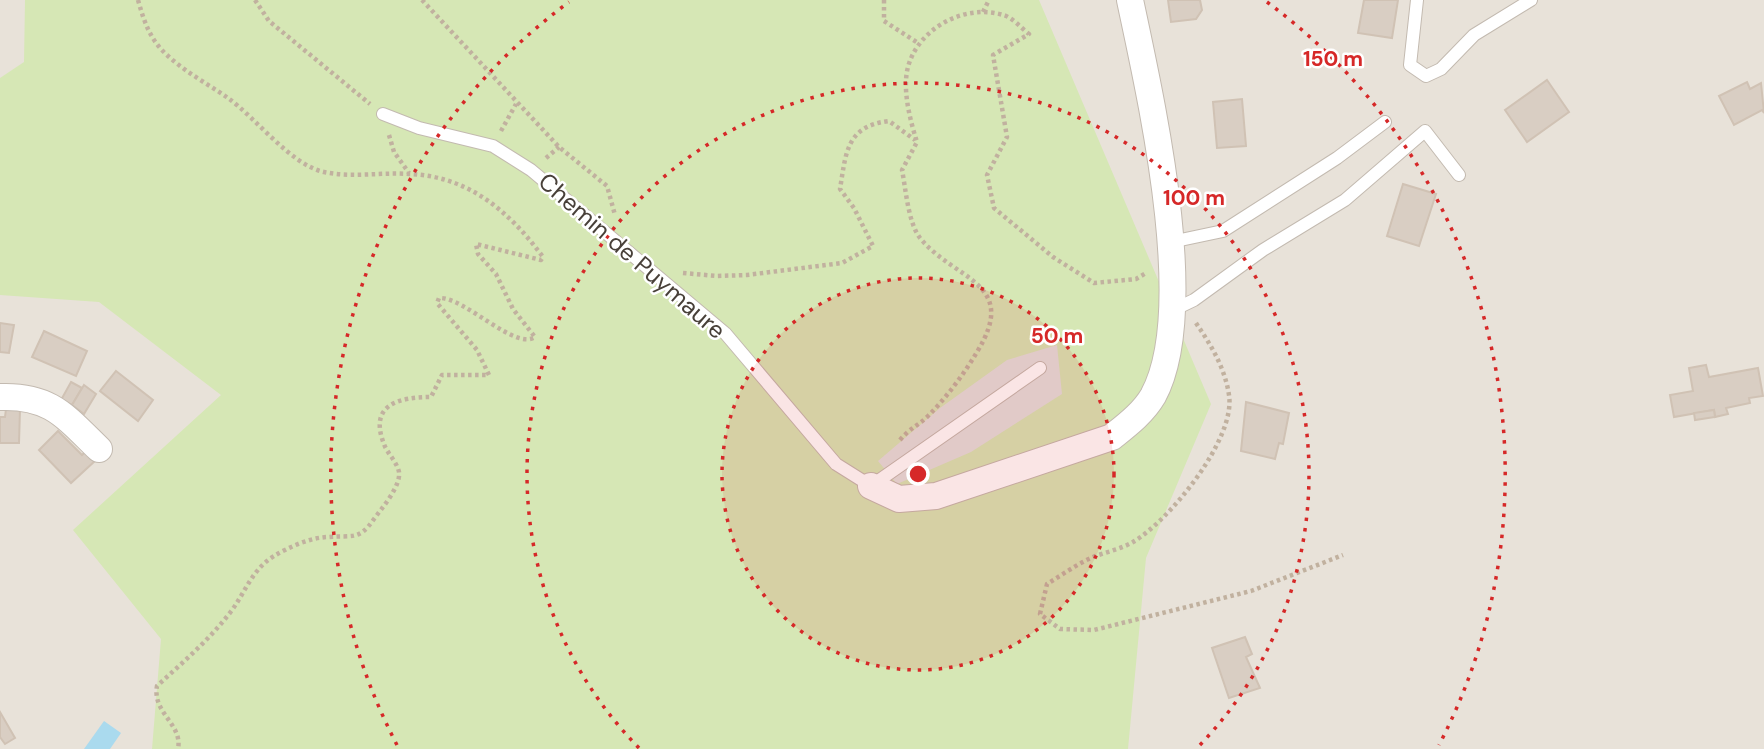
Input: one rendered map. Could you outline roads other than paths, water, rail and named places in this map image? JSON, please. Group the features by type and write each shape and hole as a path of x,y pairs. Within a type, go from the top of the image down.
{"street":[{"name":"Chemin de Puymaure","path":"879,479 884,495 899,499 936,495 1112,438 1143,410 1154,394 1182,315 1171,251 1165,188 1130,0"},
{"path":"0,397 21,397 57,408 99,449"}],"lane":[{"path":"1417,0 1410,65 1426,76 1441,69 1474,36 1531,0"},
{"name":"Chemin de Puymaure","path":"383,114 419,128 493,146 531,170 724,333 836,464 879,479"},
{"path":"1171,251 1223,231 1338,158 1385,122"},
{"path":"1182,315 1194,300 1263,250 1345,200 1425,131 1459,175"},
{"path":"879,479 1040,368"}],"water":[{"path":"104,721 121,733 110,749 84,749"}]}
